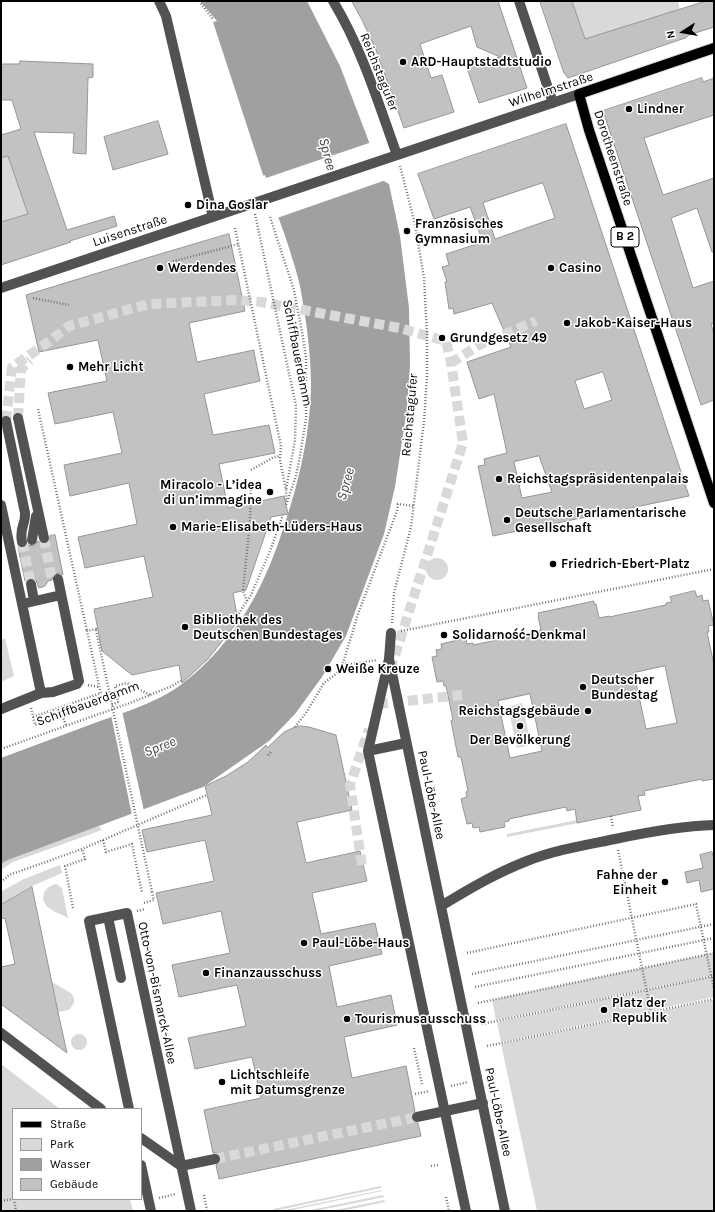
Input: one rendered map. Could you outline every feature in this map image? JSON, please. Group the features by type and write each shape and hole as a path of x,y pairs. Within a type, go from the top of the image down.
{"main road":[{"name":"Wilhelmstraße","path":"579,94 714,48"},
{"name":"Dorotheenstraße","path":"579,94 589,130 714,503"}],"street":[{"path":"159,1 166,16 213,217"},
{"name":"Reichstagufer","path":"333,1 369,76 397,155"},
{"path":"519,1 553,103"},
{"name":"Wilhelmstraße","path":"385,159 579,94"},
{"name":"Luisenstraße","path":"1,288 385,159"},
{"path":"18,418 38,510 46,537"},
{"path":"6,420 25,513 25,520 20,535 22,542"},
{"path":"1,504 41,693"},
{"path":"32,540 38,510"},
{"name":"Schiffbauerdamm","path":"1,709 41,693 53,692 77,684 79,680 55,579"},
{"path":"31,584 34,601"},
{"path":"22,604 58,595"},
{"path":"391,633 389,658 368,751 466,1211"},
{"path":"389,658 406,743"},
{"name":"Paul-Löbe-Allee","path":"368,751 406,743 505,1211"},
{"path":"441,906 474,886 506,870 552,853 642,833 678,827 714,825"},
{"name":"Otto-von-Bismarck-Allee","path":"129,1108 89,921 127,913 191,1211"},
{"path":"108,917 121,978"},
{"path":"1,1033 100,1108"},
{"path":"417,1117 483,1103"},
{"path":"142,1139 181,1166 215,1159"},
{"path":"142,1170 151,1211"}],"path":[{"path":"200,1 212,19"},
{"name":"Reichstagufer","path":"391,633 394,593 411,527 414,506 424,421 427,378 427,334 424,278 415,224 403,174"},
{"name":"Schiffbauerdamm","path":"257,221 296,406 294,440 286,490 286,505 296,476 306,419 306,358 294,290 270,217"},
{"name":"Schiffbauerdamm","path":"235,228 281,446 280,460 286,490"},
{"path":"167,263 239,244"},
{"path":"33,298 69,305"},
{"path":"28,698 35,725 102,699 38,409"},
{"path":"251,470 274,457 280,456"},
{"path":"247,601 243,591 251,489"},
{"path":"295,727 324,683 341,670 358,614 397,511 398,504 414,506"},
{"path":"237,616 251,595 270,551 283,515"},
{"path":"391,633 714,569"},
{"path":"87,631 96,629 154,900 144,903"},
{"path":"342,663 352,664 369,662"},
{"name":"Schiffbauerdamm","path":"1,749 95,716 172,686 182,680"},
{"path":"112,705 118,702 114,686 127,683 150,695"},
{"path":"33,717 101,693"},
{"path":"62,714 66,725"},
{"path":"268,755 272,751"},
{"path":"1,882 9,876 82,849 207,795"},
{"path":"611,816 613,828"},
{"path":"102,840 106,852 132,844 142,893"},
{"path":"73,908 65,866 85,859 82,849"},
{"path":"618,849 651,1012"},
{"path":"467,952 696,904 703,940 713,976 714,988"},
{"path":"472,974 714,924"},
{"path":"475,987 714,938"},
{"path":"478,1003 714,953"},
{"path":"482,1024 713,976"},
{"path":"487,1046 714,999"},
{"path":"414,1048 422,1084"},
{"path":"415,1094 478,1080"},
{"path":"431,1166 439,1165"},
{"path":"155,1199 180,1193"},
{"path":"204,1195 207,1211"},
{"path":"446,1197 449,1211"},
{"path":"1,1202 12,1199"},
{"path":"13,1200 16,1211"}],"green space":[{"path":"572,1 678,1 680,10 585,39"},
{"path":"8,156 28,214 1,222 1,158"},
{"path":"437,558 445,561 448,569 445,577 437,580 429,577 426,569 429,561"},
{"path":"5,638 14,676 1,682 1,640"},
{"path":"522,703 531,745 517,748 508,707"},
{"path":"577,820 578,823 507,837 507,834"},
{"path":"99,826 102,830 13,862 1,870 1,864 8,860"},
{"path":"60,865 62,873 28,888 1,905 1,892 24,879"},
{"path":"56,884 62,888 68,918 55,912 44,903 43,898 45,891 52,885"},
{"path":"714,953 714,975 496,1020 492,1000"},
{"path":"714,976 714,997 501,1042 497,1022"},
{"path":"52,982 71,993 74,998 74,1003 69,1010 58,1012"},
{"path":"714,1000 714,1211 537,1211 501,1044"},
{"path":"79,1034 85,1036 87,1042 85,1048 79,1050 73,1048 71,1042 73,1036"},
{"path":"1,1064 59,1108 12,1108 12,1200 130,1200 133,1211 1,1211"},
{"path":"381,1186 381,1188 274,1211 273,1209"},
{"path":"382,1190 288,1211 280,1211"},
{"path":"383,1195 384,1197 316,1211 306,1211"},
{"path":"384,1200 385,1202 342,1211 331,1211"}],"water":[{"name":"Spree","path":"200,1 307,1 340,66 384,181 389,184 400,236 409,308 410,365 407,409 395,487 384,534 346,636 322,677 295,714 269,741 203,787 8,860 1,864 1,758 129,711 157,699 175,689 194,675 211,659 240,622 252,602 272,560 292,501 302,464 308,425 311,387 308,338 300,286 213,22 217,21"}],"pier":[{"path":"372,142 386,180 277,218 262,176 265,175 266,178"},
{"path":"122,711 144,811 132,815 111,715"}],"building":[{"path":"352,1 498,1 527,88 479,103 467,68 500,57 477,47 471,26 420,44 431,78 442,75 454,112 404,128 376,50"},
{"path":"540,1 572,1 585,39 706,1 714,1 714,27 568,78 564,73"},
{"path":"20,61 93,64 93,77 88,78 86,154 73,153 74,133 34,132 67,230 114,216 117,226 1,265 1,222 28,214 8,156 1,158 1,135 21,129 12,100 1,100 1,64 18,64"},
{"path":"702,78 703,82 714,78 714,115 644,138 663,195 714,178 714,252 712,252 697,208 671,218 693,288 714,281 714,323 711,324 714,334 714,400 701,405 603,111"},
{"path":"158,121 168,154 113,170 104,137"},
{"name":"Jakob-Kaiser-Haus","path":"566,124 689,496 493,536 478,466 485,465 484,459 507,453 494,394 479,399 467,362 511,347 492,303 454,314 453,308 449,309 445,282 447,282 442,267 449,265 446,254 483,242 470,207 434,219 418,174","holes":["543,183 555,218 495,239 483,203","603,372 612,400 584,409 575,381","539,456 552,492 522,498 514,462"]},
{"path":"229,234 245,311 189,323 197,362 254,350 260,381 204,394 213,435 269,425 275,453 219,464 228,508 284,496 288,514 271,517 246,590 233,593 238,621 208,659 182,683 179,665 132,675 102,651 94,609 153,597 144,556 85,568 78,537 137,524 129,483 70,496 64,465 122,453 113,412 55,424 48,393 107,381 98,340 39,352 26,295"},
{"path":"55,535 63,575 60,573 54,574 52,580 48,581 45,586 39,588 34,578 30,578 25,581 18,547 23,548 28,545 34,546 38,541 42,544 46,544 50,540 50,536"},
{"name":"Reichstagsgebäude","path":"695,591 697,597 702,595 703,601 708,600 714,625 708,626 709,632 707,632 714,665 714,779 702,781 702,779 644,791 645,795 638,796 641,810 577,823 575,809 567,811 566,807 509,819 509,821 504,822 505,827 480,832 479,827 473,828 472,823 467,824 461,799 467,797 466,792 468,791 461,757 458,757 451,721 453,720 446,686 444,686 443,681 437,682 432,657 437,656 436,650 442,649 441,644 466,638 467,644 473,643 473,645 531,633 530,632 541,630 538,613 594,601 599,618 666,605 666,603 672,602 670,597","holes":["665,666 677,723 646,729 634,673","530,694 542,751 510,758 498,701"]},
{"name":"Paul-Löbe-Haus","path":"301,726 336,735 352,810 297,822 306,863 360,851 367,881 312,893 321,934 375,923 382,954 329,966 337,1007 391,995 397,1025 344,1037 352,1078 406,1066 415,1111 411,1115 411,1119 412,1122 418,1123 421,1136 219,1179 216,1165 221,1161 221,1157 217,1153 213,1153 204,1110 261,1098 252,1057 195,1069 188,1038 246,1026 237,985 179,997 172,965 230,953 221,911 163,924 156,893 214,881 205,840 147,852 142,830 212,815 205,786 226,776 248,762 266,745 267,748 284,732"},
{"path":"712,852 714,860 714,889 701,892 699,880 687,883 685,872 703,868 700,855"},
{"path":"32,887 67,1053 1,1004 1,967 15,964 5,918 1,919 1,905"}],"tunnel":[{"path":"6,421 12,367 69,326 149,304 237,300 261,302 399,328 446,341 451,363 463,443 390,671"},
{"path":"451,363 479,345 536,321"},
{"path":"18,418 21,369 30,360"},
{"path":"44,538 52,580"},
{"path":"22,542 31,584"},
{"path":"378,704 462,695"},
{"path":"362,865 350,785 369,729"},
{"path":"215,1159 417,1117"}],"place":[{"name":"ARD-Hauptstadtstudio","path":"403,62"},
{"name":"Lindner","path":"629,109"},
{"name":"Dina Goslar","path":"188,205"},
{"name":"Französisches Gymnasium","path":"407,231"},
{"name":"Werdendes","path":"160,268"},
{"name":"Casino","path":"551,268"},
{"name":"Jakob-Kaiser-Haus","path":"567,323"},
{"name":"Grundgesetz 49","path":"442,338"},
{"name":"Mehr Licht","path":"70,367"},
{"name":"Reichstagspräsidentenpalais","path":"499,479"},
{"name":"Miracolo - L’idea di un’immagine","path":"270,492"},
{"name":"Deutsche Parlamentarische Gesellschaft","path":"507,520"},
{"name":"Marie-Elisabeth-Lüders-Haus","path":"173,527"},
{"name":"Friedrich-Ebert-Platz","path":"553,564"},
{"name":"Bibliothek des Deutschen Bundestages","path":"185,627"},
{"name":"Solidarność-Denkmal","path":"444,635"},
{"name":"Weiße Kreuze","path":"328,669"},
{"name":"Deutscher Bundestag","path":"583,687"},
{"name":"Reichstagsgebäude","path":"588,711"},
{"name":"Der Bevölkerung","path":"520,726"},
{"name":"Fahne der Einheit","path":"665,882"},
{"name":"Paul-Löbe-Haus","path":"304,943"},
{"name":"Finanzausschuss","path":"206,973"},
{"name":"Platz der Republik","path":"604,1010"},
{"name":"Tourismusausschuss","path":"347,1019"},
{"name":"Lichtschleife mit Datumsgrenze","path":"222,1082"}]}
